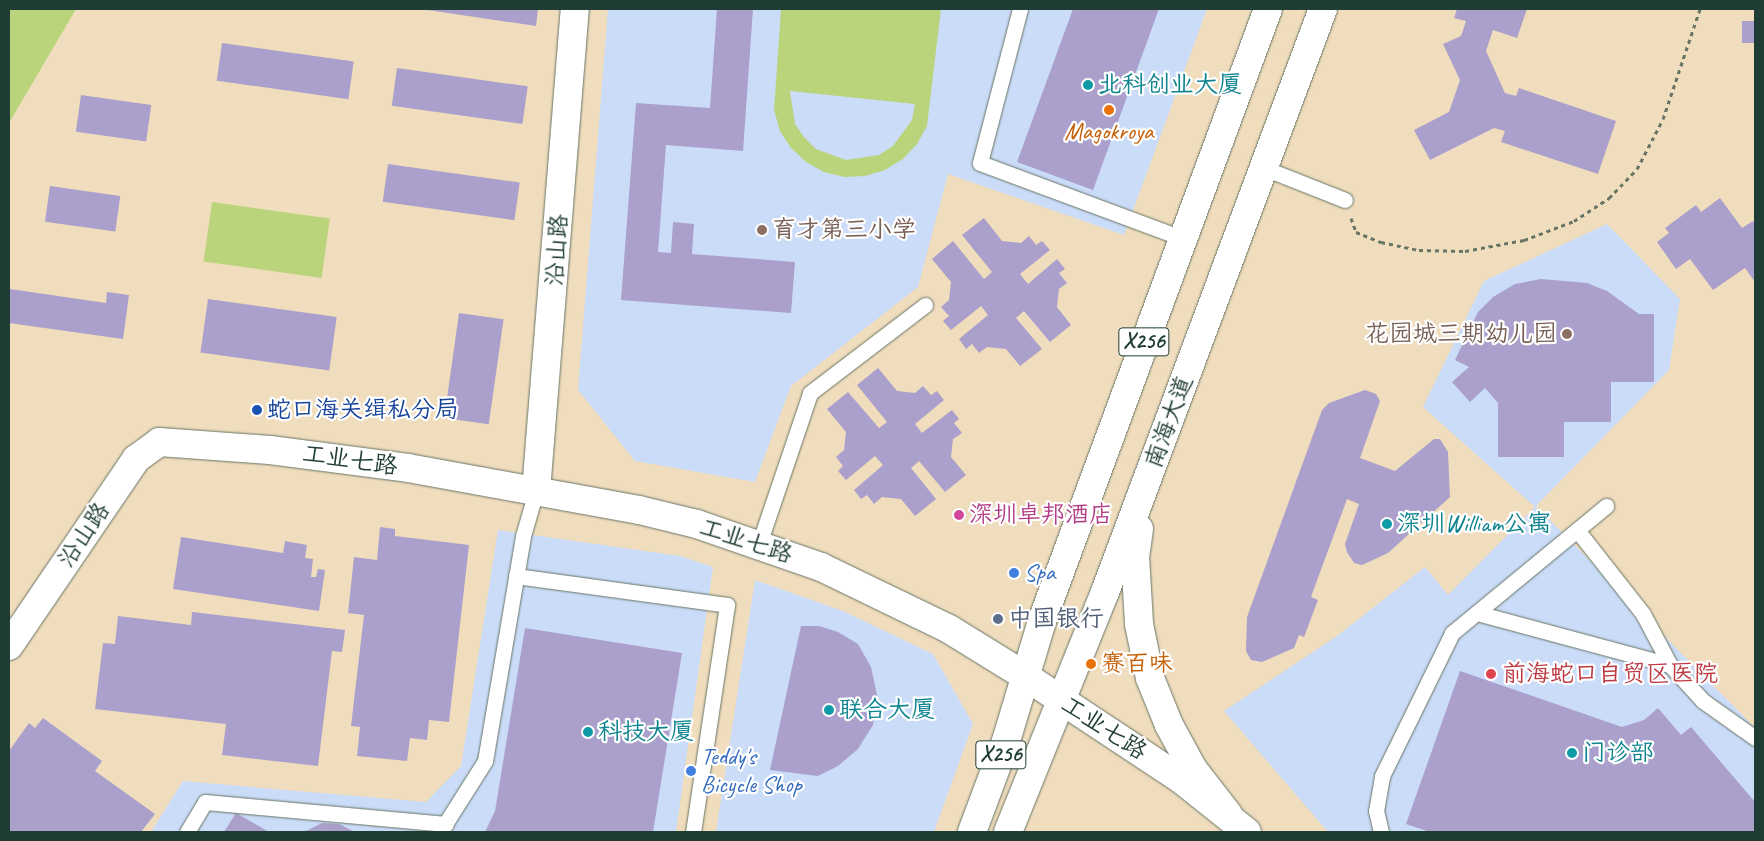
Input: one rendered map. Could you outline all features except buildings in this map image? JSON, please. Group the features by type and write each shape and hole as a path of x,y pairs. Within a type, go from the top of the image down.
{"main road":[{"name":"沿山路","path":"536,491 575,9"},
{"name":"X256","path":"972,832 1043,618 1268,9"},
{"name":"南海大道","path":"1008,832 1144,488 1323,9"},
{"name":"沿山路","path":"9,644 136,459 159,442 173,441"},
{"name":"工业七路","path":"173,441 408,468 647,512 759,544 820,566 949,629 1025,676 1182,780 1228,814 1247,832"},
{"path":"1144,488 1135,556 1139,624 1150,678 1168,725 1193,769 1228,814"}],"lane":[{"path":"1020,9 980,163 1182,238"},
{"path":"1264,168 1345,200"},
{"path":"759,544 810,393 925,305"},
{"path":"186,832 205,802 443,828 485,762 516,576 536,491"},
{"path":"1381,832 1376,811 1382,776 1452,633 1606,506"},
{"path":"1577,530 1643,614 1670,665 1703,701 1755,738"},
{"path":"516,576 727,605 694,832"},
{"path":"1477,612 1670,665"}],"path":[{"path":"1345,200 1356,232 1381,242 1419,250 1465,251 1524,240 1574,221 1609,198 1637,169 1662,119 1700,9"}],"shaded area":[{"name":"育才第三小学","path":"608,9 1207,9 1124,235 948,174 918,287 791,386 755,482 635,461 578,390"},
{"name":"前海蛇口自贸区医院","path":"1607,224 1680,299 1669,370 1536,506 1755,728 1755,832 1328,832 1224,711 1337,636 1425,567 1448,595 1535,507 1423,407 1484,281"},
{"path":"498,530 680,556 713,567 676,832 151,832 183,781 426,802 461,766"},
{"path":"755,580 843,611 933,654 973,724 934,832 716,832"}],"green space":[{"path":"9,9 76,9 9,123"},
{"path":"781,9 941,9 927,126 917,144 903,159 885,170 865,176 844,177 824,172 806,162 791,148 780,131 774,110","holes":["790,91 915,104 912,120 893,146 879,155 846,160 816,149 804,137 795,124"]},
{"path":"212,202 330,219 321,278 204,261"}],"place":[{"name":"北科创业大厦","path":"1088,85"},
{"name":"Magokroya","path":"1109,110"},
{"name":"育才第三小学","path":"762,230"},
{"name":"花园城三期幼儿园","path":"1567,334"},
{"name":"蛇口海关缉私分局","path":"257,410"},
{"name":"深圳卓邦酒店","path":"959,515"},
{"name":"深圳William公寓","path":"1387,524"},
{"name":"Spa","path":"1014,573"},
{"name":"中国银行","path":"998,619"},
{"name":"赛百味","path":"1091,664"},
{"name":"前海蛇口自贸区医院","path":"1491,674"},
{"name":"联合大厦","path":"829,710"},
{"name":"科技大厦","path":"588,732"},
{"name":"门诊部","path":"1572,753"},
{"name":"Teddy's Bicycle Shop","path":"691,771"}]}
